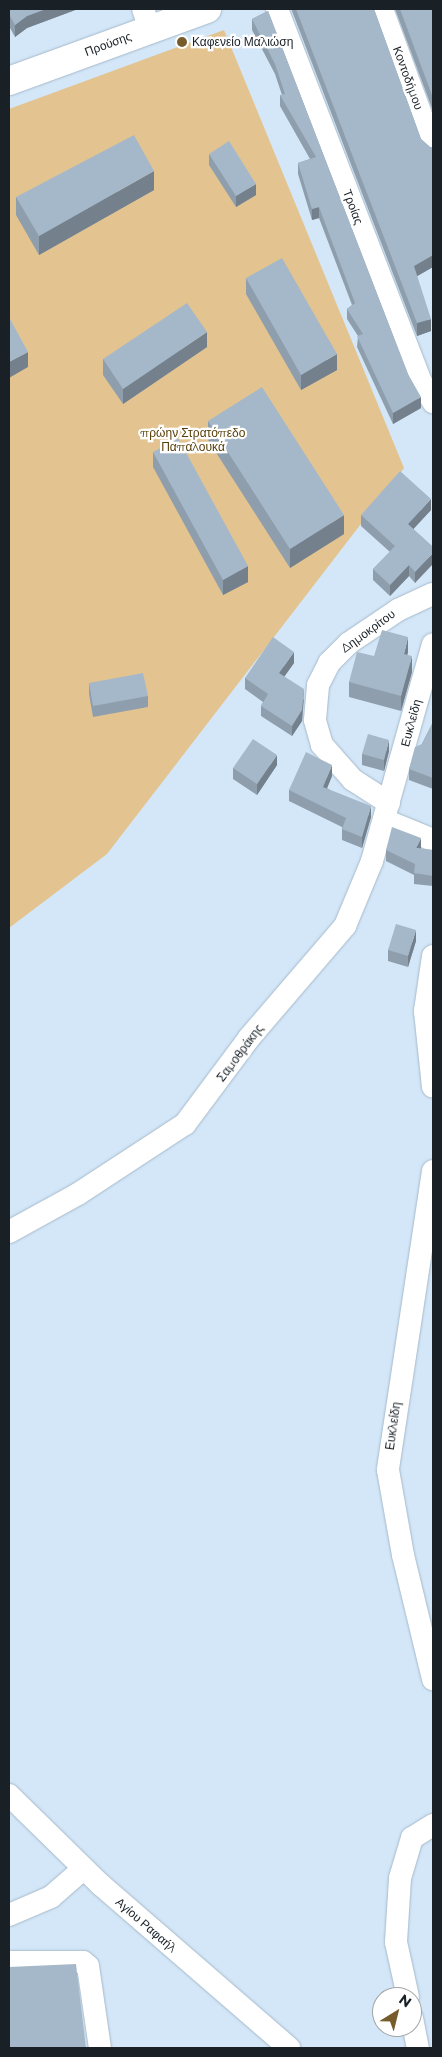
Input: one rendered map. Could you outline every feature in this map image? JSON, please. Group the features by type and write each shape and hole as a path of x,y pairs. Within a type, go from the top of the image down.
{"main road":[{"name":"Προύσης","path":"9,81 147,19 207,9"}],"street":[{"name":"Τροίας","path":"277,9 420,380 433,402"},
{"name":"Κοντοδήμου","path":"382,9 433,147"},
{"name":"Δημοκρίτου","path":"387,812 353,780 322,745 315,720 318,685 329,663 349,643 398,610 433,594"},
{"name":"Ευκλείδη","path":"387,812 433,644"},
{"path":"387,812 433,840"},
{"name":"Σαμοθράκης","path":"9,1232 154,1146 201,1108 242,1047 350,918 387,812"},
{"path":"433,956 425,1011 433,1086"},
{"name":"Ευκλείδη","path":"433,1172 388,1463 403,1555 433,1679"},
{"name":"Αγίου Ραφαήλ","path":"9,1796 83,1869 289,2048"},
{"path":"406,1987 396,1942 400,1878 412,1838 433,1825"},
{"path":"9,1915 51,1897 83,1869"},
{"path":"9,1962 83,1962 88,1966 100,2048"}],"green space":[{"name":"πρώην Στρατόπεδο Παπαλουκά","path":"224,30 404,468 107,854 9,928 9,109"}],"building":[{"path":"9,9 46,9 27,16 15,25 9,16"},
{"path":"296,9 374,9 421,139 430,147 433,147 433,255 414,266 431,319 417,323"},
{"path":"400,9 433,9 433,98"},
{"path":"268,11 408,374 421,397 393,413 357,336 363,334 347,309 355,303 319,207 312,209 298,163 316,157 280,95 285,94 275,64 252,19"},
{"path":"134,135 154,171 39,236 16,197"},
{"path":"229,141 256,184 236,196 209,154"},
{"path":"282,258 337,354 301,375 246,278"},
{"path":"187,303 207,332 123,389 103,359"},
{"path":"9,320 28,352 9,362"},
{"path":"262,387 344,515 290,549 208,421"},
{"path":"178,438 248,566 223,580 153,452"},
{"path":"400,471 431,499 408,524 433,547 433,553 415,572 409,565 390,585 373,569 395,546 361,515"},
{"path":"382,630 408,637 404,654 412,656 401,696 349,682 357,652 374,656"},
{"path":"273,637 294,652 279,673 304,689 302,710 292,726 261,706 268,694 245,678"},
{"path":"143,673 148,696 93,706 89,683"},
{"path":"433,722 433,778 409,769 415,747 422,744"},
{"path":"368,734 389,740 384,760 362,754"},
{"path":"253,739 277,755 257,784 233,768"},
{"path":"306,752 332,765 323,787 371,806 362,837 342,829 346,818 289,790"},
{"path":"392,827 421,838 416,848 433,850 433,876 414,873 415,864 386,850"},
{"path":"396,924 416,930 408,956 388,950"},
{"path":"76,1964 86,2048 9,2048 9,1967"}],"place":[{"name":"Καφενείο Μαλιώση","path":"182,42"}]}
